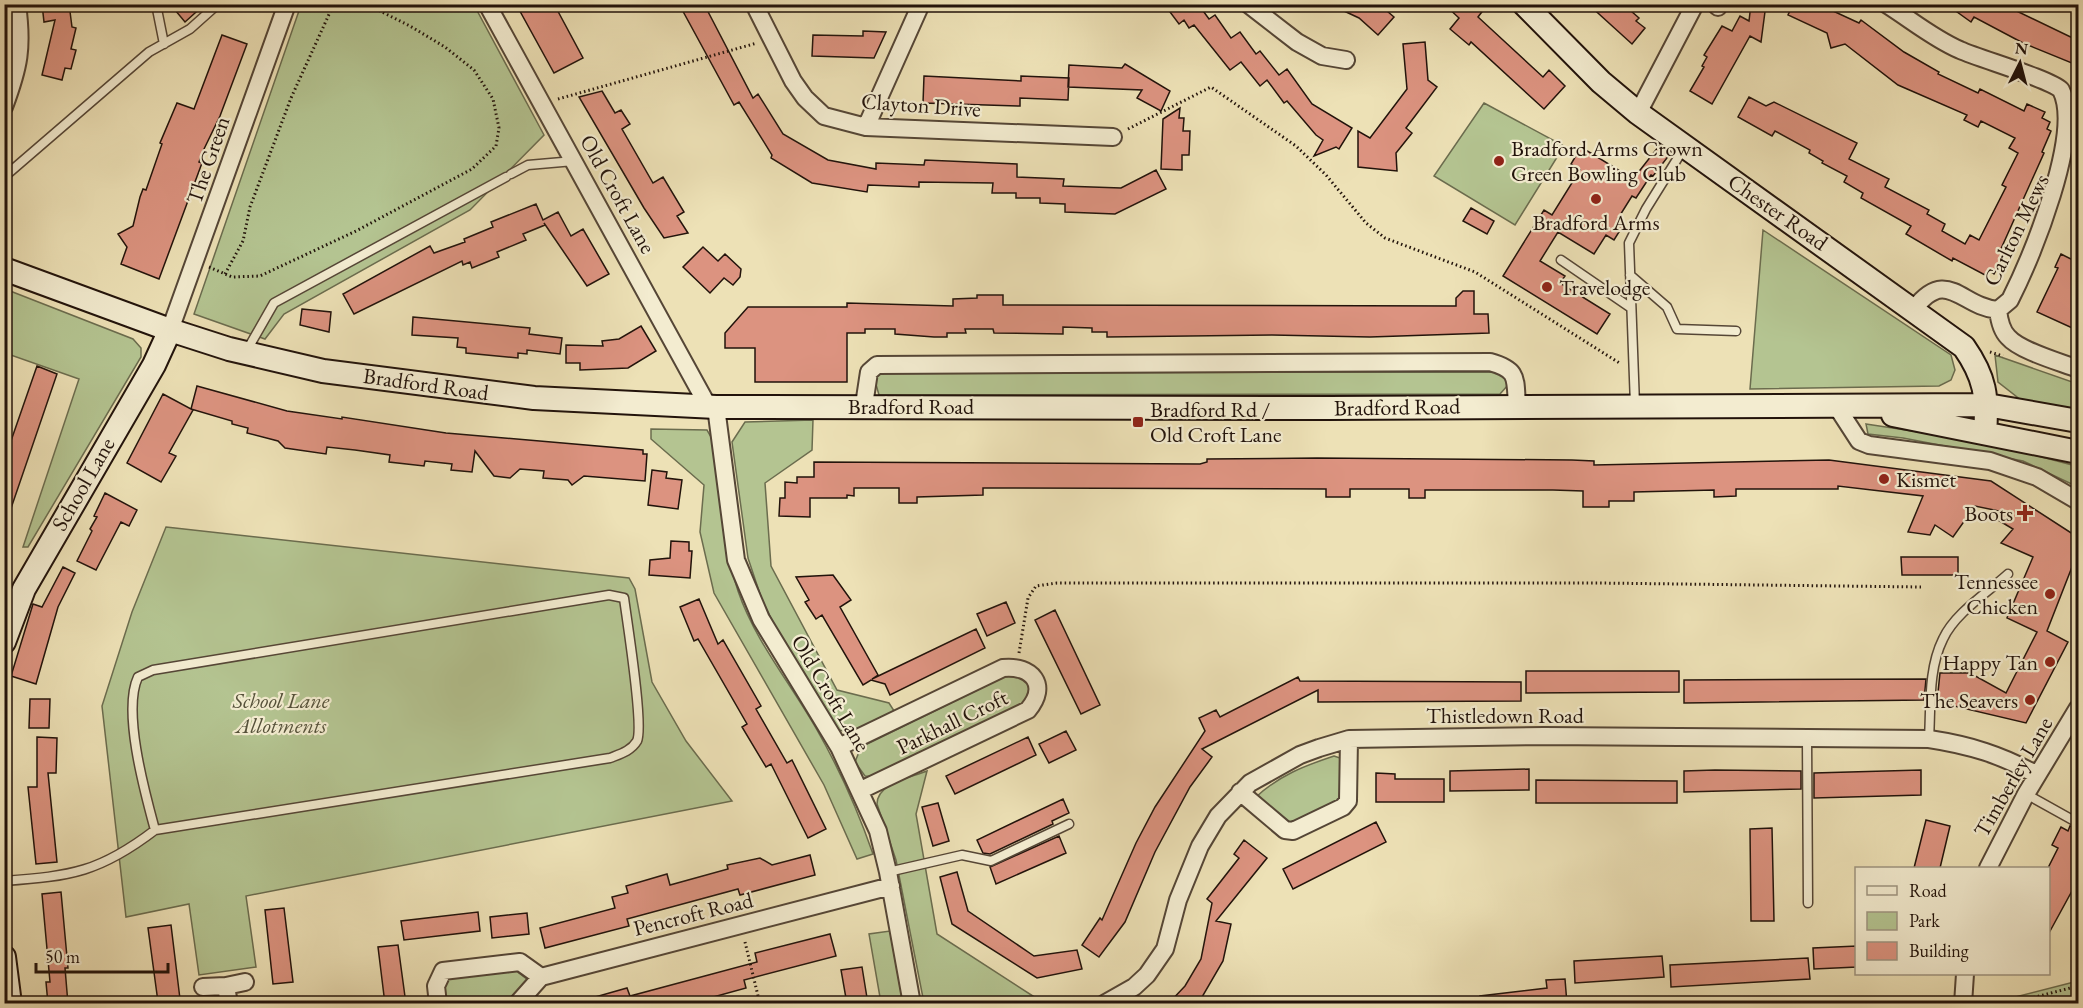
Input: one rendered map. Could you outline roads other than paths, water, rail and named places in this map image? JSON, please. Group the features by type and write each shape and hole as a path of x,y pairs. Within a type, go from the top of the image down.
{"main road":[{"name":"Chester Road","path":"1524,4 1600,82 1638,113 1964,347 1978,368 1987,405 1985,433"},
{"name":"Bradford Road","path":"4,269 170,330 246,353 324,370 534,398 712,406 1204,408 1835,404"},
{"name":"School Lane","path":"4,642 24,589 154,365 170,330"},
{"path":"1835,404 1987,405 2079,421"},
{"path":"1835,404 2079,452"},
{"path":"5,965 10,1004"}],"street":[{"path":"4,107 18,70 20,30 16,4"},
{"name":"The Green","path":"170,330 287,4"},
{"name":"Old Croft Lane","path":"487,4 712,406 735,561 761,619 839,747 861,790 878,831 890,879 912,1004"},
{"name":"Clayton Drive","path":"754,4 805,98 824,116 866,127 1113,137"},
{"path":"866,127 921,4"},
{"path":"1248,4 1297,42 1322,56 1346,60"},
{"path":"1638,113 1695,4"},
{"name":"Carlton Mews","path":"1886,4 1957,50 2060,88 2076,101 2073,145 2061,196 2010,300 1998,310 1986,309 1949,290 1926,294 1914,309"},
{"path":"1998,310 2000,321 2008,338 2032,351 2079,369"},
{"path":"864,405 869,372 877,365 1490,362 1508,367 1515,376 1517,406"},
{"path":"1835,404 1859,441 1869,445 1990,461 2037,477 2079,501"},
{"name":"Parkhall Croft","path":"839,747 1002,668 1017,666 1032,674 1038,686 1036,701 1028,710 861,790"},
{"name":"Timberley Lane","path":"1989,867 2026,794 2079,708"},
{"name":"Thistledown Road","path":"1104,1004 1134,987 1157,962 1165,949 1178,900 1200,846 1218,816 1240,792 1257,778 1300,755 1348,739 1544,736 1929,739 1974,746 2014,761 2037,775"},
{"path":"1240,792 1285,830 1293,831 1343,807 1348,801 1348,739"},
{"name":"Pencroft Road","path":"542,977 741,926 890,879"},
{"path":"438,1004 436,986 443,971 520,962 542,977 517,1004"},
{"path":"1963,1003 1965,975"},
{"path":"203,987 245,982"},
{"path":"226,986 229,1004"}],"lane":[{"path":"156,4 164,44"},
{"path":"4,177 149,52 190,29 218,4"},
{"path":"1635,405 1629,243 1646,209 1685,147"},
{"path":"246,353 274,303 528,165 574,161"},
{"path":"1561,260 1631,308"},
{"path":"1630,275 1667,307 1677,328 1736,331"},
{"path":"1929,739 1933,669 1943,638 1963,614 2008,574"},
{"path":"4,881 44,878 89,870 123,854 155,830 610,758 629,750 638,739 638,715 624,598 609,595 153,670 138,677 131,700 143,784 155,830"},
{"path":"1808,739 1808,903"},
{"path":"2026,794 2079,823"},
{"path":"890,879 962,855 991,861 1069,824"}],"place":[{"name":"Bradford Arms Crown Green Bowling Club","path":"1499,161"},
{"name":"Bradford Arms","path":"1596,199"},
{"name":"Travelodge","path":"1547,287"},
{"name":"Bradford Rd / Old Croft Lane","path":"1138,422"},
{"name":"Kismet","path":"1884,479"},
{"name":"Boots","path":"2025,513"},
{"name":"Tennessee Chicken","path":"2050,594"},
{"name":"Happy Tan","path":"2050,662"},
{"name":"The Seavers","path":"2030,700"}],"park label":[{"name":"School Lane Allotments","path":"281,712"}]}
